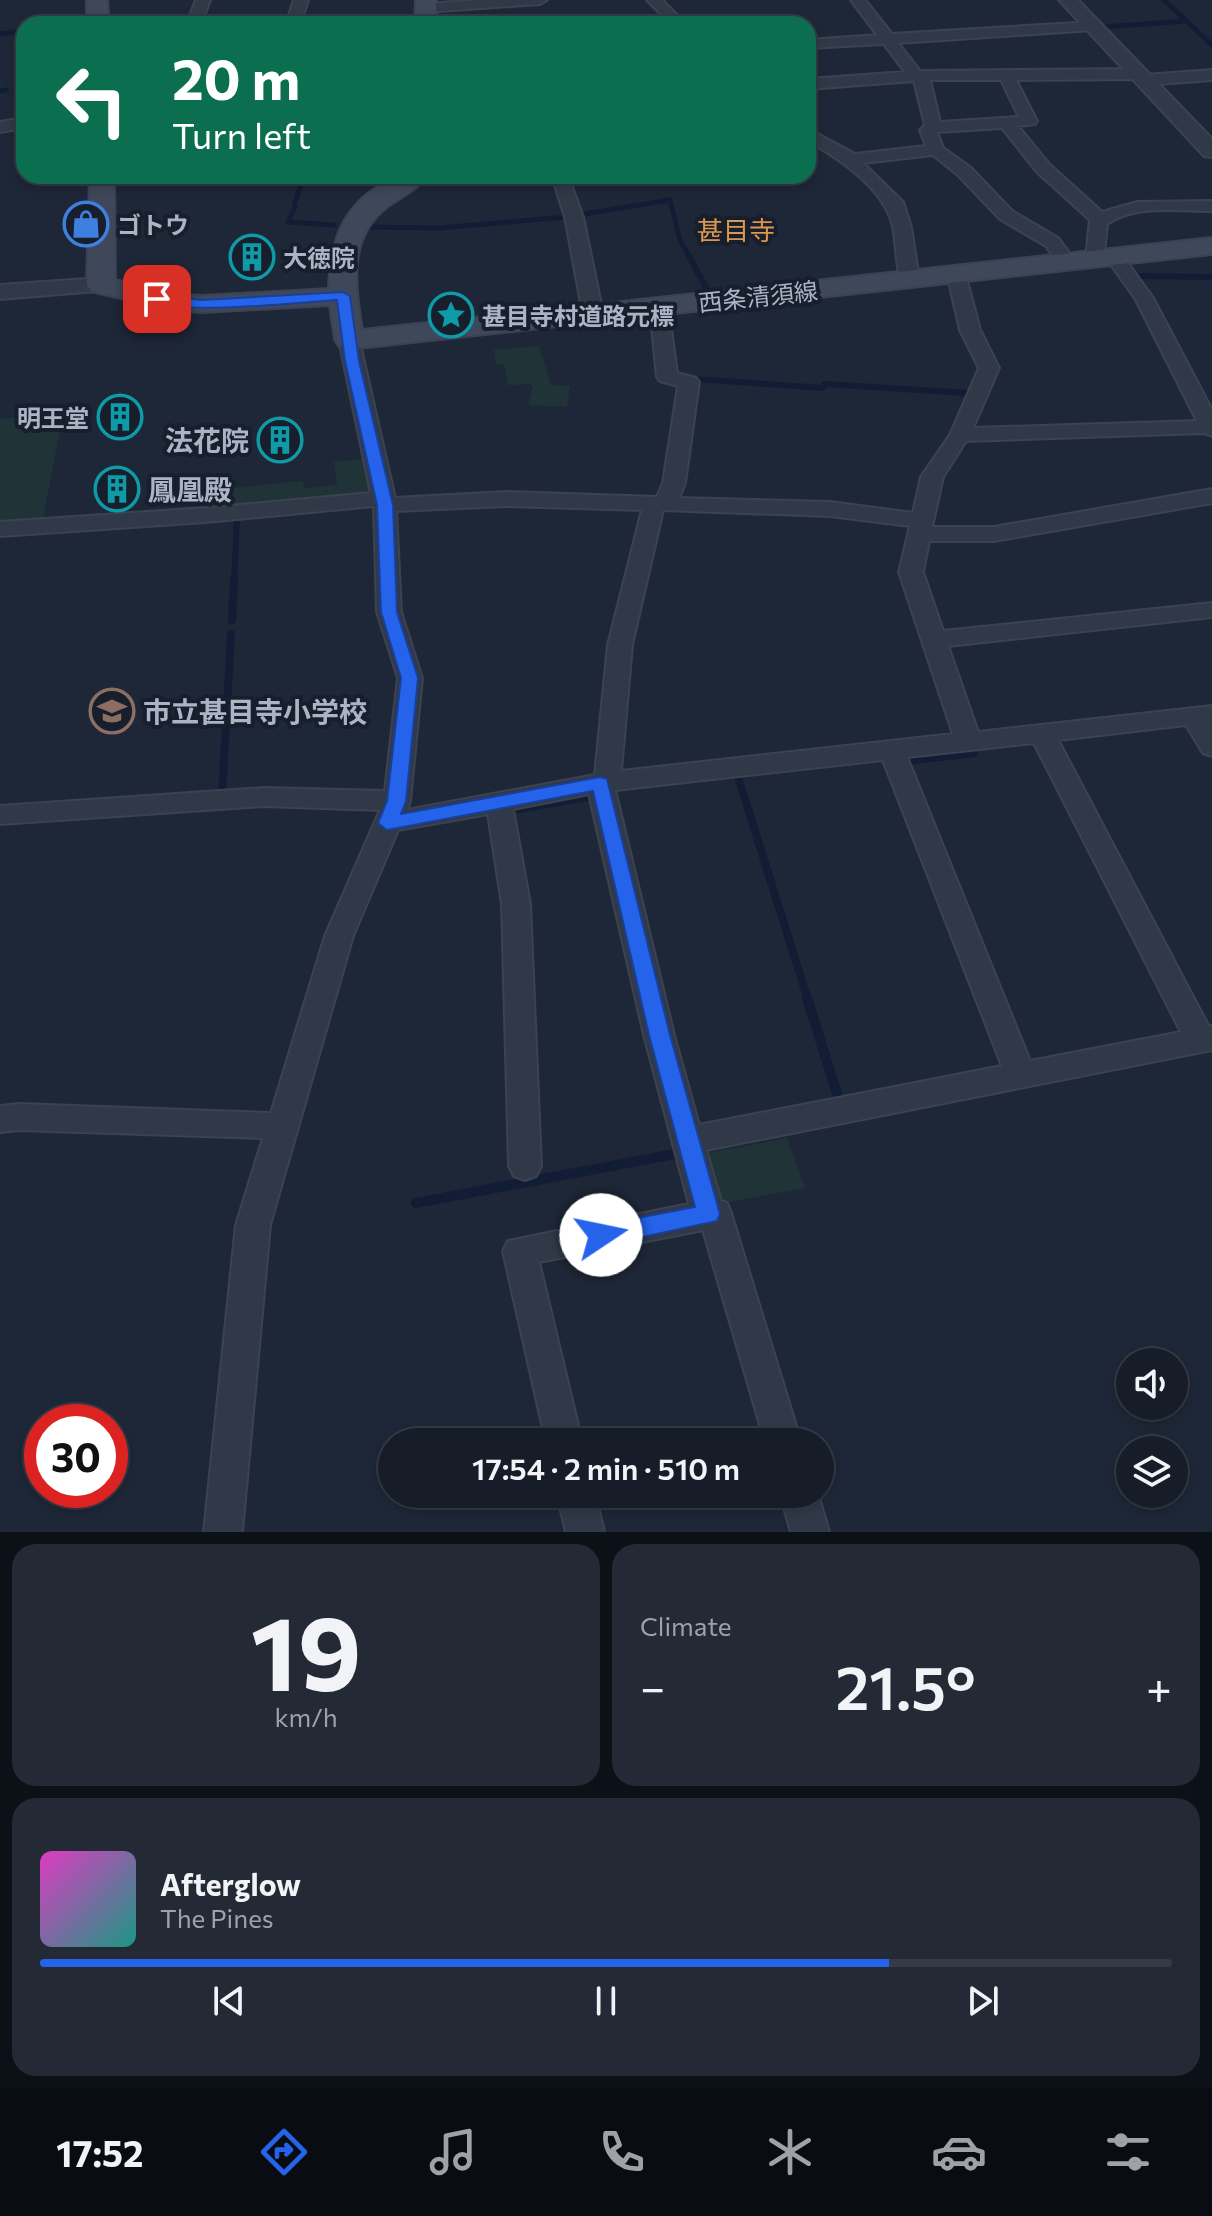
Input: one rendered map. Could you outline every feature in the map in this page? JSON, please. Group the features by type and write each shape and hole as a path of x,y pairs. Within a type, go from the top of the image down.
{"main road":[{"path":"102,184 101,285 140,296 187,303 343,296"},
{"path":"349,340 343,296 342,254 347,234 375,202 403,184"},
{"name":"西条清須線","path":"349,340 910,279 1059,252 1212,246"}],"street":[{"path":"426,11 540,0"},
{"path":"654,0 671,16"},
{"path":"858,0 918,76 933,127"},
{"path":"1068,0 1212,151"},
{"path":"816,44 1093,26"},
{"path":"1006,75 1029,121 933,127 928,130 936,150 965,172 1006,215 1059,252"},
{"path":"816,83 918,76 1212,75"},
{"path":"960,435 1211,429 1144,298 1101,251 1100,220 1043,168 1006,122"},
{"path":"816,139 852,159 863,174 894,202 902,227 910,279"},
{"path":"852,159 936,150"},
{"path":"563,184 574,217 593,314"},
{"path":"1100,220 1124,210 1212,206"},
{"path":"956,273 970,330 989,368 960,435 932,477 911,572 969,743"},
{"path":"0,292 101,285"},
{"path":"659,307 667,377 689,382 674,483 660,504 620,645 604,783 659,1035 708,1214"},
{"path":"223,1532 253,1225 339,936 392,812 410,678 389,612 384,502 349,340"},
{"path":"0,529 384,502 506,499 830,509 920,528 994,534 1212,496"},
{"path":"934,640 1212,610"},
{"path":"0,815 264,797 392,812 499,802 604,783 1203,716 1212,747"},
{"path":"688,1140 1207,1040 1042,734"},
{"path":"892,751 1021,1076"},
{"path":"499,802 516,904 525,1166"},
{"path":"0,1119 19,1117 280,1126"},
{"path":"561,1428 520,1251 715,1213 779,1428"},
{"path":"579,1508 585,1532"},
{"path":"803,1508 810,1532"}],"green space":[{"path":"539,346 551,385 570,386 567,407 528,405 533,387 530,384 508,385 504,364 496,364 494,350"},
{"path":"57,412 63,414 43,518 0,523 0,419"},
{"path":"365,459 373,493 229,509 230,488 303,481 304,488 337,485 334,462"},
{"path":"787,1138 805,1188 717,1204 703,1154"}],"waterway":[{"path":"1164,0 1186,21"},
{"path":"1103,27 1186,21"},
{"path":"1186,21 1212,45"},
{"path":"0,34 16,32"},
{"path":"0,91 6,90"},
{"path":"295,202 301,184"},
{"path":"578,215 670,200 680,240 689,256"},
{"path":"295,207 288,222 334,225"},
{"path":"362,227 439,228 567,217"},
{"path":"688,254 710,295"},
{"path":"1139,276 1212,277"},
{"path":"696,379 823,388 824,384 968,393"},
{"path":"234,582 237,517"},
{"path":"232,620 234,580"},
{"path":"222,795 231,634"},
{"path":"906,761 974,753"},
{"path":"739,780 808,1000"},
{"path":"507,811 592,796"},
{"path":"807,998 839,1100"},
{"path":"416,1203 680,1153"}],"place":[{"name":"ゴトウ","path":"86,224"},
{"name":"大徳院","path":"252,257"},
{"name":"甚目寺村道路元標","path":"451,315"},
{"name":"明王堂","path":"120,417"},
{"name":"法花院","path":"280,440"},
{"name":"鳳凰殿","path":"117,489"},
{"name":"市立甚目寺小学校","path":"112,711"}],"district":[{"name":"甚目寺","path":"736,229"}],"route":[{"path":"157,299 202,304 343,296 352,361 385,505 389,612 410,678 397,801 387,823 600,783 659,1035 708,1214 601,1235"}]}
